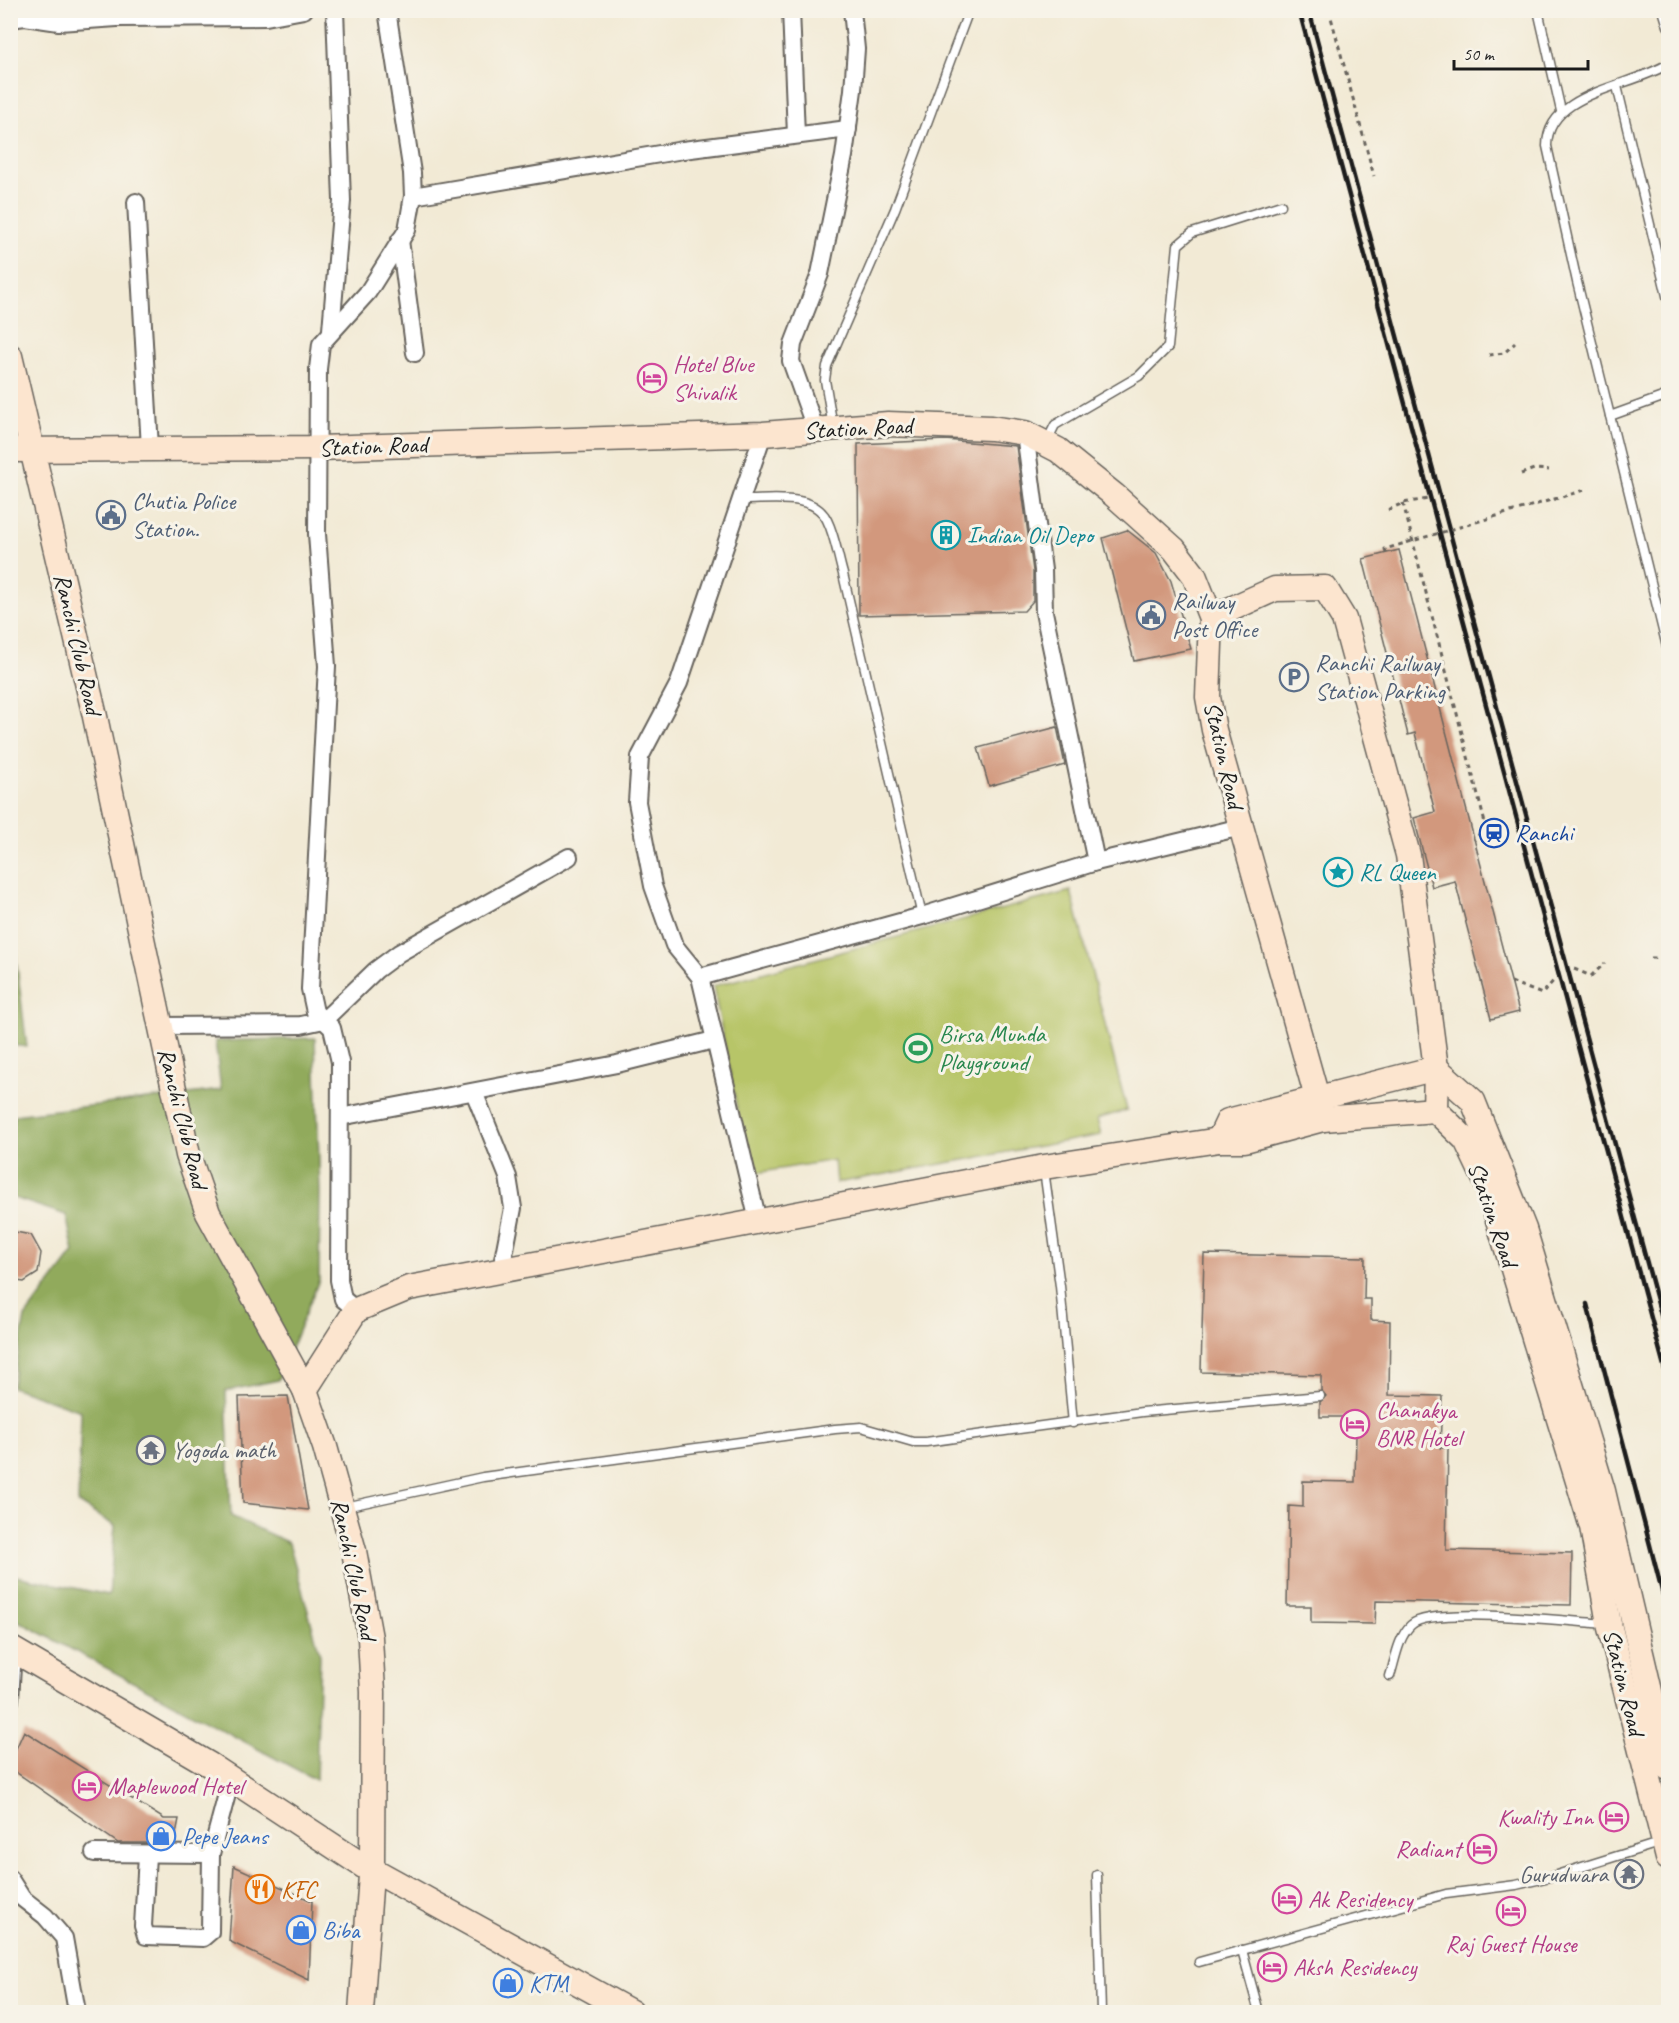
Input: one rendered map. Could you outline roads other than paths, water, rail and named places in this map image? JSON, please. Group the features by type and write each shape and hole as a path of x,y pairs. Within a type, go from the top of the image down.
{"street":[{"path":"10,19 26,17 59,22 117,18 266,17 304,10"},
{"path":"331,330 340,240 342,191 335,10"},
{"path":"356,1310 343,1299 339,1280 340,1062 332,1028 315,1012 310,989 327,666 317,534 318,369 321,344 331,330 368,292 408,230 413,196 387,10"},
{"path":"791,10 795,135"},
{"path":"824,428 791,361 793,344 820,274 848,129 856,49 852,10"},
{"path":"413,196 683,150 848,129"},
{"path":"136,202 150,448"},
{"path":"400,240 407,312 415,353"},
{"name":"Ranchi Club Road","path":"10,356 21,449 94,712 188,1155 208,1213 305,1390 354,1551 370,1638 374,1692 371,1870 361,2013"},
{"name":"Station Road","path":"21,449 318,448 763,434 898,424 1035,438 1058,450 1114,495 1174,549 1194,575 1211,618 1208,697 1214,730 1320,1108"},
{"path":"758,1221 700,977 682,958 666,927 645,843 637,782 640,757 680,683 763,434"},
{"path":"1035,438 1044,612 1096,862"},
{"path":"305,1390 356,1310 409,1288 1044,1167 1219,1140 1228,1121 1320,1108 1435,1110 1436,1068 1408,855 1344,619 1325,588 1275,589 1211,618"},
{"path":"700,977 922,916 1096,862 1241,827"},
{"path":"161,1026 301,1025 324,1020 376,970 399,953 569,857"},
{"path":"340,1117 617,1064 714,1040"},
{"path":"1320,1108 1436,1068"},
{"path":"1436,1068 1473,1101 1524,1229 1603,1491 1668,1768"},
{"path":"474,1092 508,1176 513,1208 501,1270"},
{"name":"Station Road","path":"1435,1110 1466,1140 1487,1184 1592,1527 1609,1624 1666,1850"},
{"path":"10,1701 12,1649 231,1779 371,1870 631,2013"},
{"path":"147,1855 143,1926 146,1936 203,1938 210,1932 211,1854 231,1779"},
{"path":"94,1853 211,1854"},
{"path":"10,1880 22,1898 45,1916 64,1938 77,2013"}],"lane":[{"path":"824,428 827,366 895,209 969,10"},
{"path":"1538,10 1561,111"},
{"path":"1663,10 1668,26"},
{"path":"1668,64 1644,77 1575,102 1561,111 1547,135 1547,146 1610,416 1668,651"},
{"path":"1617,86 1668,300"},
{"path":"1035,438 1139,376 1168,347 1178,245 1192,233 1281,205"},
{"path":"1610,416 1668,395"},
{"path":"740,500 803,501 818,508 827,519 843,574 922,916"},
{"path":"1044,1167 1062,1306 1073,1423"},
{"path":"342,1508 483,1477 835,1429 861,1427 913,1442 926,1442 1142,1412 1320,1396"},
{"path":"1390,1676 1404,1633 1412,1623 1424,1618 1455,1615 1609,1624"},
{"path":"1199,1962 1446,1894 1516,1885 1666,1850"},
{"path":"1097,1875 1101,2013"},
{"path":"1242,1950 1259,2013"}],"railway":[{"path":"1299,10 1668,1381"},
{"path":"1309,10 1668,1341"},
{"path":"1587,1304 1668,1614"}],"place":[{"name":"Hotel Blue Shivalik","path":"652,378"},
{"name":"Chutia Police Station.","path":"111,515"},
{"name":"Indian Oil Depo","path":"946,535"},
{"name":"Railway Post Office","path":"1151,615"},
{"name":"Ranchi Railway Station Parking","path":"1294,677"},
{"name":"Ranchi","path":"1494,833"},
{"name":"RL Queen","path":"1338,872"},
{"name":"Birsa Munda Playground","path":"918,1048"},
{"name":"Chanakya BNR Hotel","path":"1355,1424"},
{"name":"Yogoda math","path":"151,1450"},
{"name":"Maplewood Hotel","path":"87,1786"},
{"name":"Kwality Inn","path":"1614,1817"},
{"name":"Pepe Jeans","path":"161,1836"},
{"name":"Radiant","path":"1482,1849"},
{"name":"Gurudwara","path":"1629,1874"},
{"name":"KFC","path":"260,1889"},
{"name":"Ak Residency","path":"1287,1899"},
{"name":"Raj Guest House","path":"1511,1911"},
{"name":"Biba","path":"301,1930"},
{"name":"Aksh Residency","path":"1272,1967"},
{"name":"KTM","path":"508,1983"}]}
